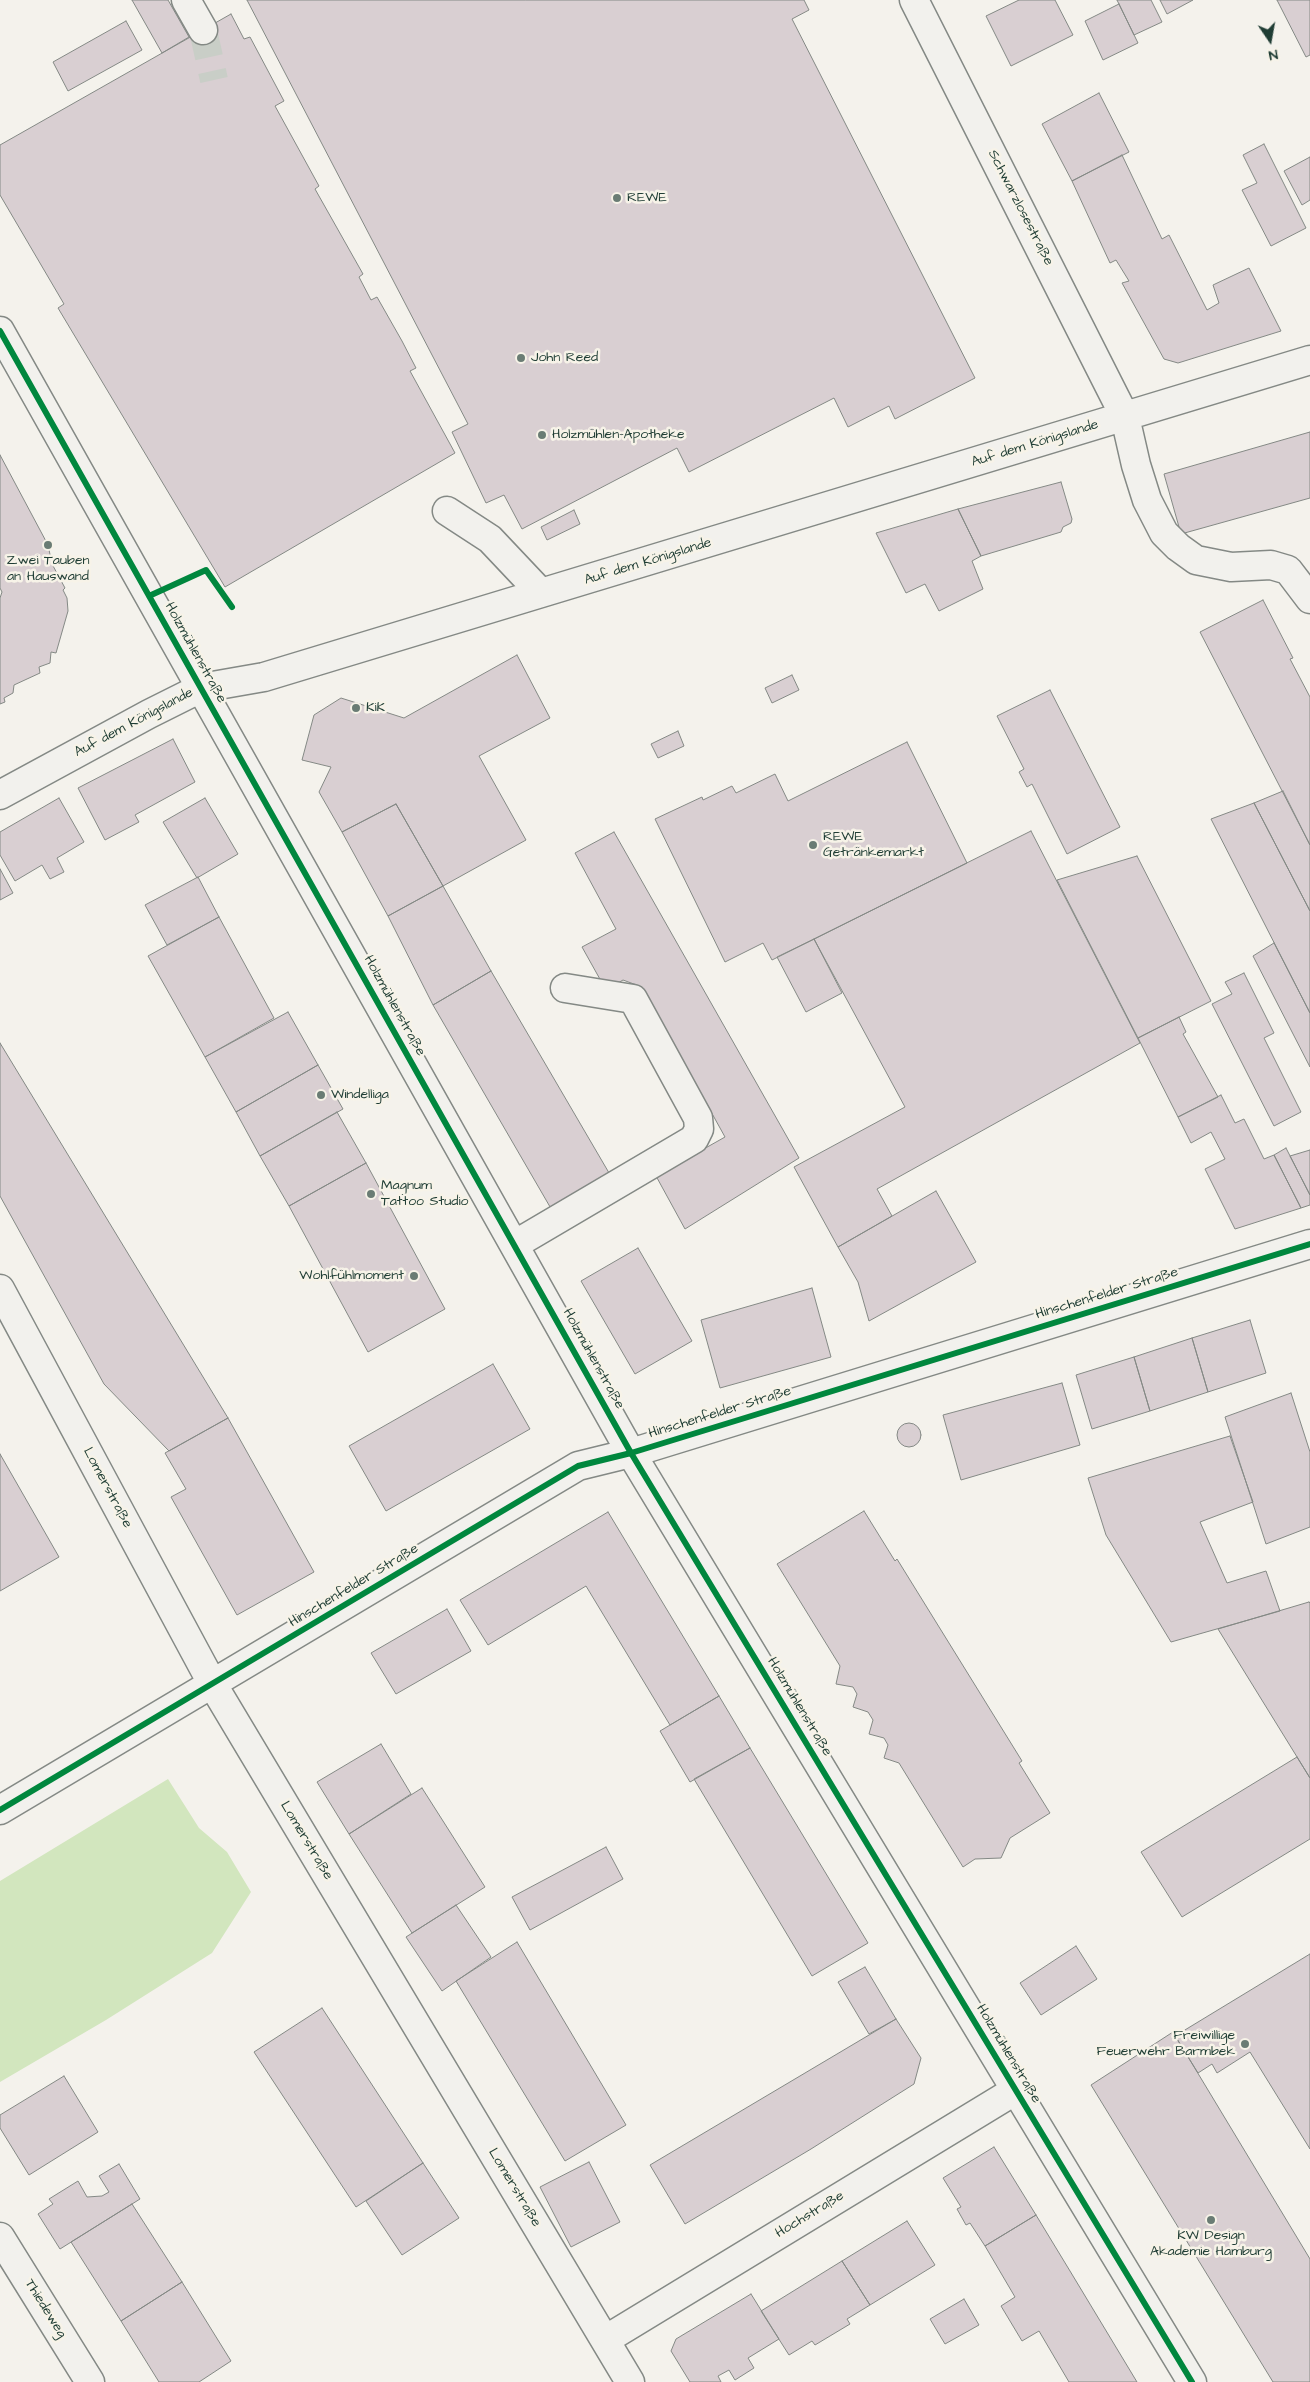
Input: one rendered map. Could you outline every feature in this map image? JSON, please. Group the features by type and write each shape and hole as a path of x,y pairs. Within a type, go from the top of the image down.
{"street":[{"path":"186,0 203,30"},
{"name":"Schwarzlosestraße","path":"914,0 1126,417 1136,465 1147,500 1164,533 1178,547 1196,560 1232,567 1270,565 1288,570 1310,600"},
{"name":"Holzmühlenstraße","path":"0,331 631,1453 1016,2090 1183,2379"},
{"name":"Auf dem Königslande","path":"0,795 201,688 264,677 1310,360"},
{"path":"447,511 490,539 541,593"},
{"path":"514,1246 694,1139 699,1129 698,1118 633,999 565,988"},
{"name":"Hinschenfelder Straße","path":"0,1810 213,1685 578,1466 631,1453 1310,1244"},
{"name":"Lomerstraße","path":"0,1289 213,1685 630,2382"},
{"name":"Hochstraße","path":"604,2340 1016,2090"},
{"name":"Thiedeweg","path":"2,2244 90,2382"}],"green space":[{"path":"168,1779 199,1828 227,1852 251,1892 212,1953 106,2020 0,2082 0,1881"}],"building":[{"path":"132,0 168,0 189,37 162,53"},
{"name":"REWE","path":"247,0 804,0 809,10 792,19 975,378 895,419 889,406 848,427 834,398 689,472 677,448 522,529 504,495 486,503 452,432 468,424"},
{"path":"1019,0 1055,0 1073,35 1011,66 986,16"},
{"path":"1117,0 1151,0 1162,22 1134,35"},
{"path":"1160,0 1193,0 1167,14"},
{"path":"1277,0 1310,0 1310,55 1306,57"},
{"path":"1119,4 1138,43 1103,60 1085,21"},
{"path":"231,14 244,39 250,37 284,101 275,106 319,186 315,189 363,274 359,277 371,300 377,297 402,341 416,368 410,371 455,453 225,587 58,308 64,304 0,195 0,145"},
{"path":"126,21 142,50 68,91 53,62"},
{"path":"1099,93 1129,152 1072,181 1042,124"},
{"path":"1264,144 1306,228 1271,246 1242,190 1257,183 1243,155"},
{"path":"1122,155 1162,239 1169,235 1207,310 1219,303 1213,285 1249,268 1281,331 1178,363 1164,359 1122,283 1129,281 1116,260 1110,263 1072,181"},
{"path":"1310,157 1310,200 1302,205 1284,171"},
{"path":"1310,432 1310,498 1181,534 1164,474"},
{"path":"0,455 48,545 52,564 65,588 63,590 67,598 68,611 56,653 51,652 50,663 39,667 40,673 14,685 13,693 4,698 5,702 0,704 0,598 2,592 0,588"},
{"path":"1061,482 1072,519 1071,523 1063,527 1061,532 981,556 958,509"},
{"path":"958,509 981,556 972,561 983,589 939,611 925,584 906,593 876,533"},
{"path":"574,510 580,524 547,540 541,527"},
{"path":"1263,600 1293,658 1290,659 1310,697 1310,845 1200,632"},
{"path":"517,655 550,718 479,756 526,840 443,886 396,804 342,832 319,792 331,767 302,760 314,715 341,698 404,718"},
{"path":"792,675 799,690 772,703 765,688"},
{"path":"1050,690 1120,827 1067,854 1032,784 1027,787 1019,772 1024,769 997,716"},
{"path":"678,731 684,746 658,758 651,744"},
{"path":"173,739 195,782 135,815 139,822 105,840 78,788"},
{"name":"REWE Getränkemarkt","path":"907,742 967,863 772,960 763,943 725,962 655,819 702,797 703,800 732,786 736,793 775,774 788,801"},
{"path":"1283,791 1310,845 1310,911 1254,803"},
{"path":"59,798 84,842 57,858 64,872 50,879 42,865 15,881 0,855 0,832"},
{"path":"205,798 238,854 197,878 163,822"},
{"path":"1254,803 1310,911 1310,1013 1211,819"},
{"path":"396,804 443,886 388,916 342,832"},
{"path":"1031,831 1140,1043 877,1189 892,1216 838,1247 794,1167 905,1107 814,939"},
{"path":"614,832 799,1158 685,1229 656,1176 725,1137 642,987 623,980 606,990 582,947 616,929 575,853"},
{"path":"1137,856 1211,1001 1138,1038 1057,880"},
{"path":"0,869 13,893 0,900"},
{"path":"198,877 219,917 167,945 145,905"},
{"path":"443,886 491,971 433,1005 388,916"},
{"path":"219,917 274,1018 205,1057 148,956"},
{"path":"814,939 842,993 806,1012 777,957"},
{"path":"1274,943 1310,1013 1310,1067 1253,956"},
{"path":"491,971 612,1178 553,1212 433,1005"},
{"path":"1244,973 1274,1033 1264,1038 1301,1112 1274,1126 1212,1004 1232,994 1225,982"},
{"path":"288,1012 318,1065 236,1112 205,1057"},
{"path":"1179,1017 1186,1032 1183,1034 1218,1097 1178,1117 1138,1038"},
{"path":"0,1043 228,1418 169,1451 104,1384 0,1196"},
{"path":"318,1065 343,1109 260,1156 236,1112"},
{"path":"1221,1095 1235,1123 1244,1119 1264,1159 1274,1155 1301,1208 1235,1229 1205,1169 1225,1159 1211,1132 1191,1143 1178,1117"},
{"path":"337,1112 366,1163 289,1206 260,1156"},
{"path":"1286,1148 1310,1195 1310,1205 1301,1208 1274,1155"},
{"path":"1310,1150 1310,1195 1290,1156"},
{"path":"366,1163 445,1309 368,1352 289,1206"},
{"path":"936,1191 976,1262 869,1321 858,1282 838,1247"},
{"path":"638,1248 692,1341 635,1374 581,1281"},
{"path":"812,1288 831,1357 720,1388 701,1320"},
{"path":"1250,1320 1266,1373 1208,1392 1192,1338"},
{"path":"1192,1338 1208,1392 1150,1411 1134,1357"},
{"path":"1134,1357 1150,1411 1092,1429 1076,1375"},
{"path":"493,1364 530,1429 386,1511 349,1446"},
{"path":"1062,1383 1080,1445 961,1480 943,1415"},
{"path":"1291,1393 1310,1452 1310,1527 1266,1544 1225,1417"},
{"path":"228,1418 314,1572 237,1615 171,1497 186,1489 165,1453"},
{"path":"909,1423 918,1426 921,1435 918,1444 909,1447 900,1444 897,1435 900,1426"},
{"path":"1230,1436 1253,1502 1200,1522 1227,1583 1266,1571 1280,1611 1171,1642 1106,1535 1088,1478"},
{"path":"0,1454 59,1557 0,1591"},
{"path":"864,1511 895,1561 897,1559 1022,1761 1019,1763 1050,1813 1010,1838 1001,1858 975,1859 963,1867 899,1763 884,1758 888,1745 884,1738 869,1734 873,1720 868,1712 853,1707 857,1694 853,1687 836,1684 840,1666 777,1564"},
{"path":"608,1512 719,1696 670,1725 586,1586 488,1645 460,1600"},
{"path":"1310,1603 1310,1778 1218,1629"},
{"path":"447,1609 471,1651 396,1694 371,1653"},
{"path":"719,1696 750,1748 690,1782 660,1731"},
{"path":"381,1744 411,1794 349,1834 317,1782"},
{"path":"750,1748 868,1943 812,1976 694,1779"},
{"path":"1297,1757 1310,1778 1310,1839 1182,1917 1141,1852"},
{"path":"422,1788 485,1887 412,1933 349,1834"},
{"path":"606,1847 623,1879 530,1930 512,1897"},
{"path":"456,1905 491,1957 442,1991 406,1937"},
{"path":"517,1942 626,2125 565,2161 456,1981"},
{"path":"1076,1946 1097,1979 1041,2015 1020,1983"},
{"name":"Freiwillige Feuerwehr Barmbek","path":"1310,1954 1310,2149 1250,2052 1217,2073 1212,2064 1198,2073 1175,2036"},
{"path":"865,1967 896,2019 869,2034 838,1982"},
{"path":"322,2008 423,2163 356,2207 254,2052"},
{"path":"896,2019 921,2058 914,2084 811,2149 685,2224 650,2165"},
{"path":"1173,2032 1310,2259 1310,2382 1273,2382 1091,2085"},
{"path":"64,2076 98,2132 29,2175 0,2128 0,2115"},
{"path":"994,2147 1036,2215 985,2246 970,2223 966,2225 957,2209 961,2207 943,2178"},
{"path":"589,2162 620,2222 571,2247 540,2187"},
{"path":"423,2163 459,2218 402,2255 366,2201"},
{"path":"119,2164 140,2199 60,2249 38,2214 53,2204 49,2199 78,2181 87,2197 102,2196 109,2192 99,2176"},
{"path":"132,2204 182,2282 121,2321 71,2242"},
{"path":"1036,2215 1137,2382 1069,2382 1039,2331 1022,2341 1001,2306 1015,2297 985,2246"},
{"path":"907,2221 935,2265 870,2305 842,2261"},
{"path":"842,2261 870,2305 847,2319 850,2324 815,2345 812,2341 789,2355 761,2311"},
{"path":"182,2282 231,2361 199,2382 159,2382 121,2321"},
{"path":"751,2294 779,2339 748,2358 754,2368 735,2380 729,2370 718,2376 721,2382 690,2382 671,2351 676,2339"},
{"path":"964,2299 979,2325 945,2344 930,2319"}],"tunnel":[{"path":"203,30 214,80"}],"cycle path":[{"path":"0,331 631,1453 1192,2382"},
{"path":"149,596 206,570 232,607"},
{"path":"0,1810 578,1466 631,1453 1310,1244"}],"place":[{"name":"REWE","path":"617,198"},
{"name":"John Reed","path":"521,358"},
{"name":"Holzmühlen-Apotheke","path":"542,435"},
{"name":"Zwei Tauben an Hauswand","path":"48,545"},
{"name":"KiK","path":"356,708"},
{"name":"REWE Getränkemarkt","path":"813,845"},
{"name":"Windelliga","path":"321,1095"},
{"name":"Magnum Tattoo Studio","path":"371,1194"},
{"name":"Wohlfühlmoment","path":"414,1276"},
{"name":"Freiwillige Feuerwehr Barmbek","path":"1245,2044"},
{"name":"KW Design Akademie Hamburg","path":"1211,2220"}]}
